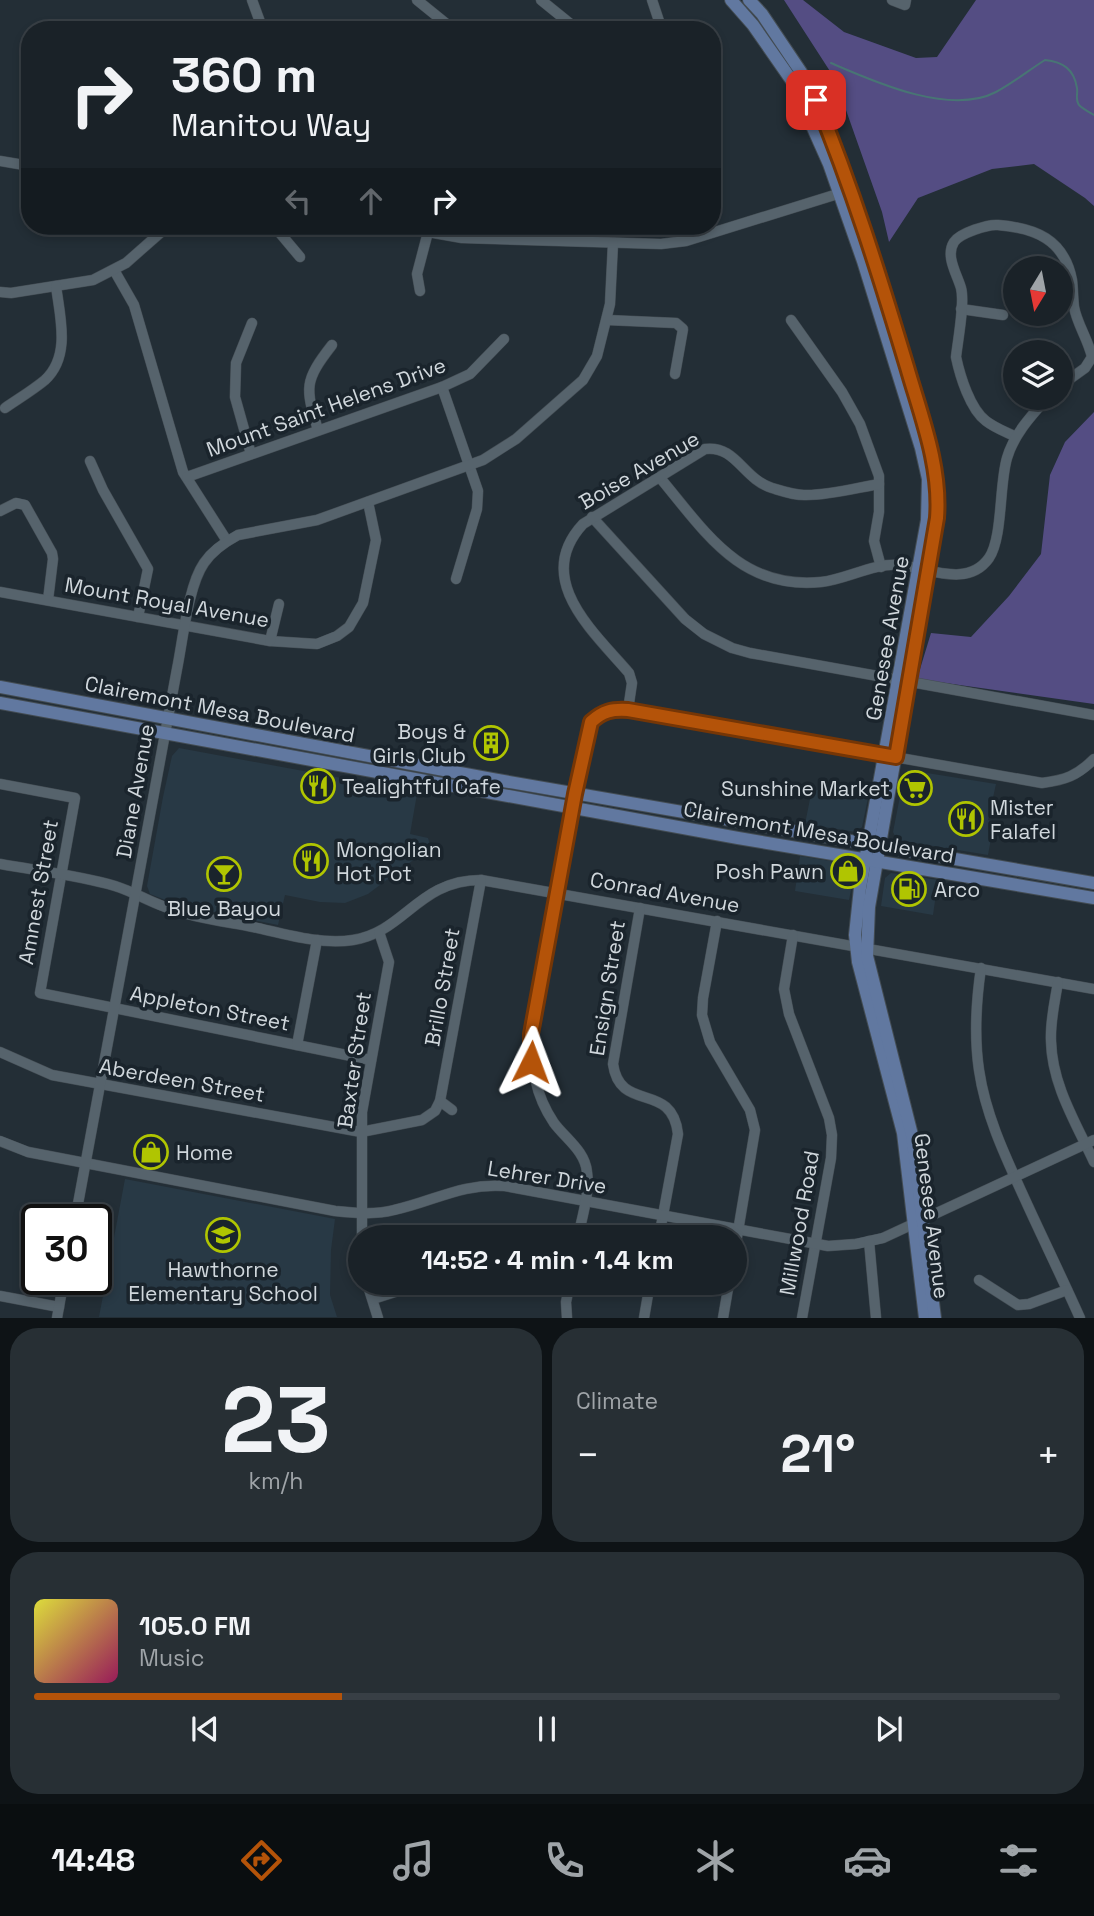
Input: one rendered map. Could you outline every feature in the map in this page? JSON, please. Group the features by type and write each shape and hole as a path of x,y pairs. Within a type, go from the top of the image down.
{"main road":[{"name":"Genesee Avenue","path":"731,0 753,25 792,81 845,192"},
{"name":"Genesee Avenue","path":"749,0 762,14 801,72 821,112 925,466 928,510 924,571 871,861 868,915 861,947 906,1107 925,1318"},
{"name":"Clairemont Mesa Boulevard","path":"0,687 575,794 1094,883"},
{"name":"Clairemont Mesa Boulevard","path":"0,703 871,861 1094,898"},
{"name":"Genesee Avenue","path":"918,1222 935,1318"}],"street":[{"path":"252,0 260,21"},
{"path":"417,0 443,21"},
{"path":"541,0 567,21"},
{"path":"652,0 659,21"},
{"path":"892,0 905,3"},
{"path":"0,161 21,164"},
{"path":"721,230 845,192"},
{"path":"1016,438 988,423 974,405 956,356 962,290 951,258 952,248 959,237 985,226 1027,228 1049,239 1061,251 1071,278 1074,306 1092,357 1085,368 1073,377"},
{"path":"0,292 11,293 93,280 126,263 158,235"},
{"path":"282,235 300,257"},
{"path":"420,291 417,274 427,235"},
{"path":"445,235 462,238 662,244 705,235"},
{"name":"Diane Avenue","path":"78,1204 165,734 195,581 202,565 227,541 249,532 317,520 483,460 516,439 583,380 597,356 607,320 613,243"},
{"path":"114,270 134,305 171,433 187,477 227,541"},
{"path":"5,408 45,380 58,359 63,340 56,286"},
{"path":"961,309 1003,315"},
{"path":"607,320 676,324 682,329 675,374"},
{"path":"791,320 842,392 860,424 879,476 879,512 874,541 880,567"},
{"path":"251,454 235,397 236,363 252,323"},
{"name":"Mount Saint Helens Drive","path":"187,477 442,387 470,374 504,339"},
{"path":"318,430 309,399 310,377 332,345"},
{"path":"442,387 478,491 477,509 456,579"},
{"path":"660,478 721,548 738,564 761,575 783,581 823,582 897,565 924,571 963,573 978,568 989,558 995,543 1007,458 1016,438 1038,410"},
{"name":"Boise Avenue","path":"628,710 632,684 629,673 576,610 567,594 565,558 578,529 592,517 705,449 717,447 726,451 758,481 768,487 792,493 805,495 878,484"},
{"path":"90,461 103,490 148,569 138,617"},
{"name":"Mount Royal Avenue","path":"0,592 270,641 303,645 327,641 349,627 363,604 376,540 368,502"},
{"path":"0,511 16,503 25,505 52,553 48,600"},
{"path":"592,517 685,619 704,634 732,648 904,682 1094,715"},
{"path":"270,641 279,604"},
{"path":"580,1225 587,1171 582,1156 555,1124 540,1098 531,1062 531,1034 572,807 591,722 611,709 628,710 1042,783 1065,780 1094,759"},
{"name":"Amnest Street","path":"0,784 75,798 40,993"},
{"name":"Conrad Avenue","path":"0,864 115,886 160,905 193,915 317,940 353,940 379,932 436,890 448,885 481,880 1094,989"},
{"name":"Brillo Street","path":"440,1101 481,880"},
{"name":"Ensign Street","path":"640,908 613,1065 615,1078 622,1087 631,1093 660,1101 672,1112 677,1123 678,1133 661,1225"},
{"path":"716,921 702,1015 710,1042 750,1110 755,1130 739,1225"},
{"name":"Baxter Street","path":"362,1225 362,1112 389,962 379,932"},
{"name":"Millwood Road","path":"793,935 784,989 789,1014 829,1118 832,1135 831,1158 802,1318"},
{"path":"297,1045 317,940"},
{"path":"981,968 976,1042 979,1070 990,1118 1014,1177 1080,1318"},
{"path":"1058,982 1051,1024 1053,1061 1062,1093 1090,1142 1094,1162"},
{"name":"Appleton Street","path":"40,993 372,1059"},
{"name":"Aberdeen Street","path":"0,1052 52,1075 362,1132"},
{"path":"362,1132 422,1120 435,1111 440,1101 452,1110"},
{"name":"Lehrer Drive","path":"0,1141 28,1152 335,1211 362,1213 395,1210 485,1184 708,1225"},
{"path":"918,1222 1090,1142"},
{"name":"Lehrer Drive","path":"747,1233 816,1245 856,1244 883,1238 918,1222"},
{"path":"869,1241 876,1318"},
{"path":"979,1280 1018,1305 1029,1304 1067,1290"},
{"path":"372,1295 378,1318"},
{"path":"373,1299 386,1295"},
{"path":"567,1318 568,1295"},
{"path":"644,1318 648,1295"},
{"path":"723,1318 727,1295"},
{"path":"0,1296 58,1312"}],"shaded area":[{"path":"784,0 803,0 844,32 916,58 937,57 976,0 1094,0 1094,206 1034,164 992,169 918,198 889,242 882,212 835,79"},
{"path":"1094,412 1094,704 917,679 931,633 971,637 1009,596 1041,554 1050,475 1065,442"},
{"path":"179,748 347,779 418,788 410,834 428,838 432,851 412,861 368,894 345,903 320,902 285,895 278,925 178,905 150,894 147,886 163,797 172,756"},
{"path":"908,770 996,784 988,820 994,822 988,855 897,840 893,832 904,776"},
{"path":"812,789 868,798 862,827 856,832 805,824"},
{"path":"800,856 848,864 855,870 849,900 795,891"},
{"path":"891,873 938,880 933,915 881,906 885,878"},
{"name":"Hawthorne Elementary School","path":"125,1179 335,1219 330,1295 337,1317 99,1317 103,1295 112,1295 112,1248"}],"waterway":[{"path":"831,63 913,94 957,100 978,98 996,92 1045,60 1051,61 1070,71 1076,81 1078,103 1094,115"}],"place":[{"name":"Boys & Girls Club","path":"491,743"},
{"name":"Tealightful Cafe","path":"318,786"},
{"name":"Sunshine Market","path":"915,788"},
{"name":"Mister Falafel","path":"966,819"},
{"name":"Mongolian Hot Pot","path":"311,861"},
{"name":"Posh Pawn","path":"848,871"},
{"name":"Blue Bayou","path":"224,874"},
{"name":"Arco","path":"909,889"},
{"name":"Home","path":"151,1152"},
{"name":"Hawthorne Elementary School","path":"223,1235"}],"route":[{"path":"531,1062 531,1034 584,746 591,722 598,715 611,709 628,710 896,757 937,518 935,466 879,271 816,100"}]}
